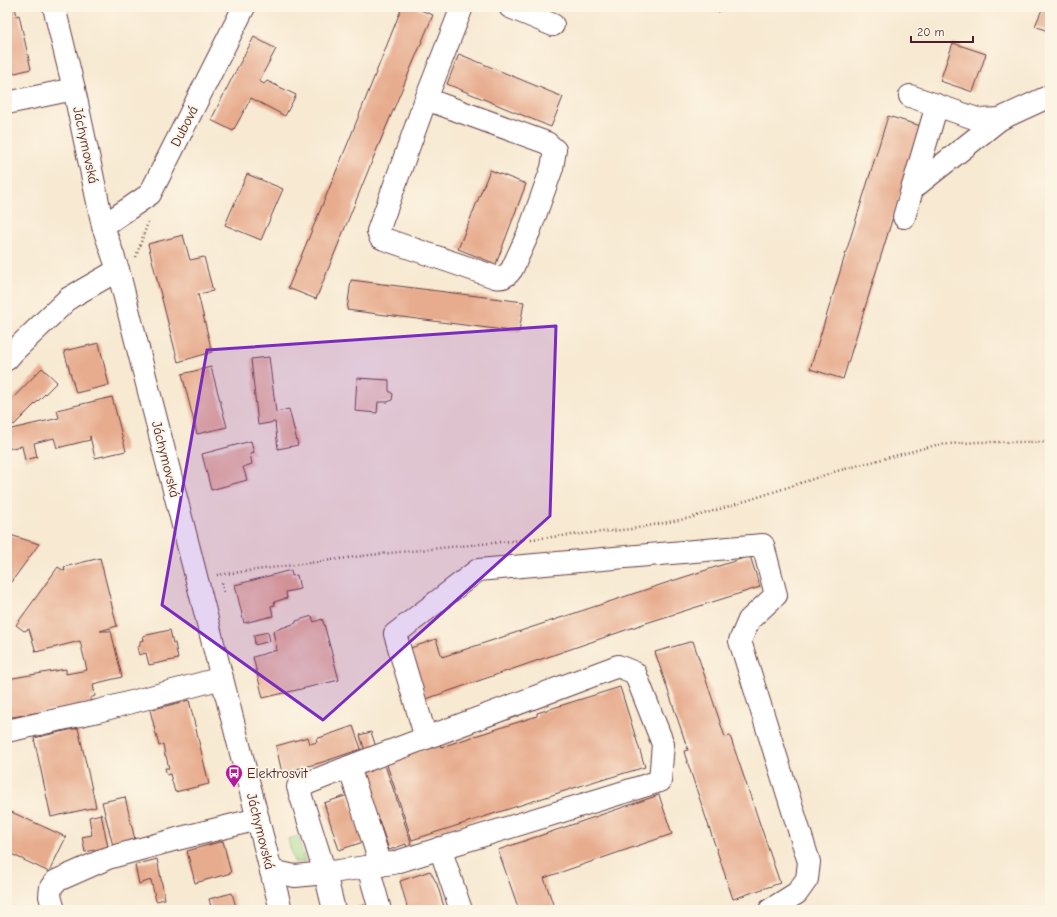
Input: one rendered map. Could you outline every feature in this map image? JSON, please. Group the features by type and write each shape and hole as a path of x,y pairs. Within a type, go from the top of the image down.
{"street":[{"name":"Jáchymovská","path":"54,7 74,89 103,226 118,270 281,910"},
{"path":"426,99 547,143 555,150 552,168 529,232 512,269 506,276 496,277 384,239 380,237 378,231 426,99 462,7"},
{"path":"510,7 553,25"},
{"name":"Dubová","path":"103,226 150,194 240,8"},
{"path":"7,103 74,89"},
{"path":"910,96 980,120 1000,119"},
{"path":"912,189 1000,119 1050,96"},
{"path":"904,217 937,105"},
{"path":"7,359 70,298 118,270"},
{"path":"426,738 395,634 478,570 763,545 776,595 749,620 740,641 809,862 808,879 797,893 770,910"},
{"path":"271,871 295,876 325,873 393,863 660,781 663,744 634,673 618,666 298,787 325,873 334,910"},
{"path":"7,731 98,711 222,678"},
{"path":"349,767 375,866 380,910"},
{"path":"54,910 50,896 51,887 56,881 108,858 258,819"},
{"path":"440,848 461,910"}],"path":[{"path":"136,257 151,217"},
{"path":"197,578 370,555 632,529 690,518 837,471 936,445 977,442 1042,442 1050,444"},
{"path":"219,574 226,601"}],"highlighted area":[{"path":"556,326 550,516 323,720 162,605 207,350"}],"green space":[{"path":"298,836 305,862 294,862 288,839"}],"building":[{"path":"7,7 15,7 17,16 19,15 31,69 7,75"},
{"path":"402,7 413,7 433,15 316,299 288,288"},
{"path":"704,7 721,7 719,12"},
{"path":"1043,7 1050,7 1050,32 1035,26"},
{"path":"254,37 276,49 259,81 264,84 267,81 296,95 285,116 251,98 233,131 211,120"},
{"path":"953,43 986,54 973,92 940,81"},
{"path":"459,54 563,97 551,127 447,84"},
{"path":"888,116 921,126 843,379 810,369"},
{"path":"490,170 526,184 496,264 458,249"},
{"path":"247,174 283,189 261,240 225,225"},
{"path":"183,235 190,260 204,257 213,291 198,294 212,352 178,362 148,244"},
{"path":"351,280 524,302 519,332 347,310"},
{"path":"99,343 109,385 76,393 64,351"},
{"path":"269,357 276,412 289,409 298,445 278,449 275,422 258,425 251,359"},
{"path":"211,367 227,427 197,434 182,374"},
{"path":"42,368 57,382 14,425 7,418 7,404"},
{"path":"357,378 389,380 389,391 393,394 392,400 388,402 378,402 377,413 355,411"},
{"path":"112,397 126,451 95,458 90,436 90,440 57,448 54,438 34,443 37,457 25,460 22,446 7,449 7,430 59,418 57,410"},
{"path":"251,441 254,453 250,454 252,464 243,467 247,480 211,490 202,454"},
{"path":"7,534 39,544 7,588"},
{"path":"750,556 760,587 646,623 426,699 408,649 436,639 442,657"},
{"path":"100,558 117,626 100,631 111,631 122,677 93,684 95,696 90,698 91,703 7,718 7,679 66,669 66,674 87,670 80,641 36,652 29,629 24,631 16,625 58,567 65,571 64,567"},
{"path":"291,570 292,576 297,575 300,589 286,592 287,598 274,602 275,605 271,606 273,616 244,623 235,585"},
{"path":"312,616 314,622 322,619 339,680 263,698 253,657 277,650 273,631"},
{"path":"170,630 173,643 175,643 178,659 149,665 146,653 139,655 137,647 140,646 140,641 144,640 143,636"},
{"path":"268,632 270,641 255,645 254,635"},
{"path":"693,641 725,737 730,736 780,883 733,899 685,755 684,751 688,750 655,652"},
{"path":"620,687 645,767 605,778 412,840 386,762 440,744 441,747 537,716 537,713"},
{"path":"189,700 209,784 175,792 170,774 167,775 165,768 169,768 163,744 159,746 150,710"},
{"path":"353,726 361,749 323,762 282,773 276,746 308,737 310,744 317,742 316,739"},
{"path":"78,728 96,807 51,817 34,738"},
{"path":"371,732 376,747 365,751 360,735"},
{"path":"384,762 411,842 411,847 407,848 406,844 389,850 361,770"},
{"path":"348,795 363,842 339,850 324,803"},
{"path":"659,795 672,834 544,878 555,910 519,910 498,850"},
{"path":"125,797 136,844 114,850 102,802"},
{"path":"7,810 66,837 49,872 7,852"},
{"path":"101,814 108,847 85,852 82,837 92,835 89,817"},
{"path":"223,841 231,873 195,883 187,851"},
{"path":"157,859 165,899 156,901 151,880 139,884 135,865"},
{"path":"430,871 437,884 445,910 408,910 400,881"},
{"path":"232,893 236,907 225,910 212,910 209,899"},
{"path":"364,905 365,910 346,910"}],"place":[{"name":"Elektrosvit","path":"234,788"}]}
